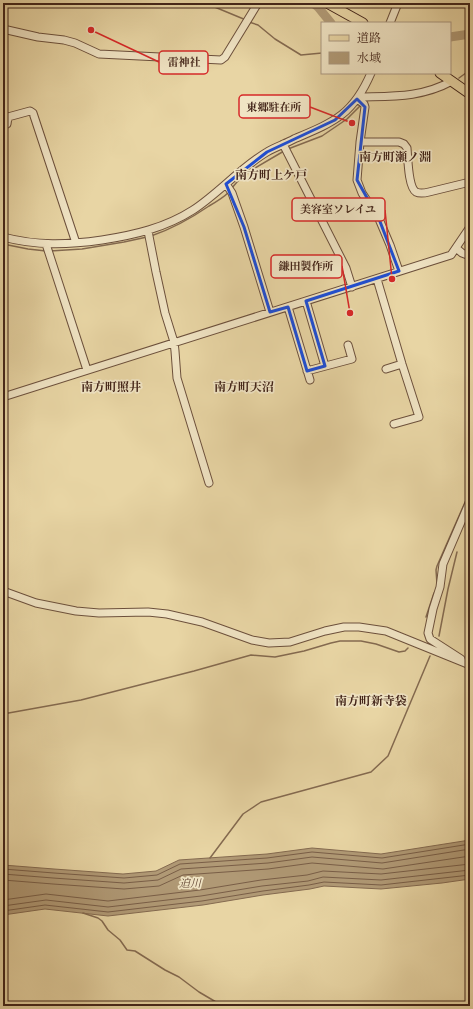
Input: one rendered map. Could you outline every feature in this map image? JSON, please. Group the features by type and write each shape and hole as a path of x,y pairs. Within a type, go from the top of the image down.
{"main road":[{"path":"327,3 361,22"},
{"path":"442,74 470,94"}],"street":[{"path":"3,29 38,37 64,40 75,43 99,54 221,60 225,57 258,3"},
{"path":"390,22 398,3"},
{"path":"3,237 47,248 127,236 149,235 229,188 254,160 267,152 285,148 335,120 360,100 371,74"},
{"path":"360,100 412,95 429,91 452,81"},
{"path":"360,100 364,116 357,180 362,193 379,219 399,271"},
{"path":"3,126 6,124 8,117 30,111 34,114 76,243"},
{"path":"360,142 398,142 404,144 407,148 411,184 417,192 429,192 470,182"},
{"path":"285,148 346,268 352,287"},
{"path":"229,188 244,227 270,312"},
{"path":"3,397 452,255 470,227"},
{"path":"149,235 159,286 174,342 177,378 209,483"},
{"path":"47,248 87,370"},
{"path":"456,248 462,253 470,256"},
{"path":"377,279 419,416 394,424"},
{"path":"306,301 325,366"},
{"path":"288,307 310,380"},
{"path":"307,372 352,359 348,345"},
{"path":"386,369 402,364"},
{"path":"468,665 462,659 430,639 428,633 433,609 440,587 443,564 470,500"},
{"path":"3,591 36,603 76,611 99,613 148,612 167,614 202,622 252,640 269,642 290,642 334,628 372,629 386,632 468,665"}],"highlighted area":[{"path":"357,99 365,107 357,180 379,219 399,271 306,301 325,366 307,371 288,307 270,312 244,227 226,184 267,152 335,120"}],"water":[{"name":"迫川","path":"470,840 470,879 381,889 324,886 203,905 108,916 45,909 3,915 3,865 123,874 156,871 179,860 267,854 312,848 381,854"}],"waterway":[{"path":"205,3 246,20"},
{"path":"313,3 330,22"},
{"path":"249,22 258,25 275,39 301,55 321,53"},
{"path":"451,37 470,34"},
{"path":"459,78 470,70"},
{"path":"288,149 322,136 347,119 361,105"},
{"path":"231,189 250,171 284,151"},
{"path":"151,236 174,227 219,200 229,192"},
{"path":"50,251 82,249 147,237"},
{"path":"3,244 46,251"},
{"path":"437,584 437,566 470,491"},
{"path":"439,636 457,552"},
{"path":"426,617 434,593"},
{"path":"3,714 81,700 251,655 275,657 340,641 361,641 376,644 399,652 405,651 408,648"},
{"path":"210,858 243,814 261,802 371,772 388,756 430,656"},
{"path":"83,913 98,918 102,921 108,930 120,940 127,950 135,951 179,977 199,992 216,1002 227,1006"}],"place":[{"name":"雷神社","path":"91,30"},
{"name":"東郷駐在所","path":"352,123"},
{"name":"美容室ソレイユ","path":"392,279"},
{"name":"鎌田製作所","path":"350,313"}],"district":[{"name":"南方町瀬ノ淵","path":"395,156"},
{"name":"南方町上ケ戸","path":"271,174"},
{"name":"南方町照井","path":"111,386"},
{"name":"南方町天沼","path":"244,386"},
{"name":"南方町新寺袋","path":"371,700"}]}
